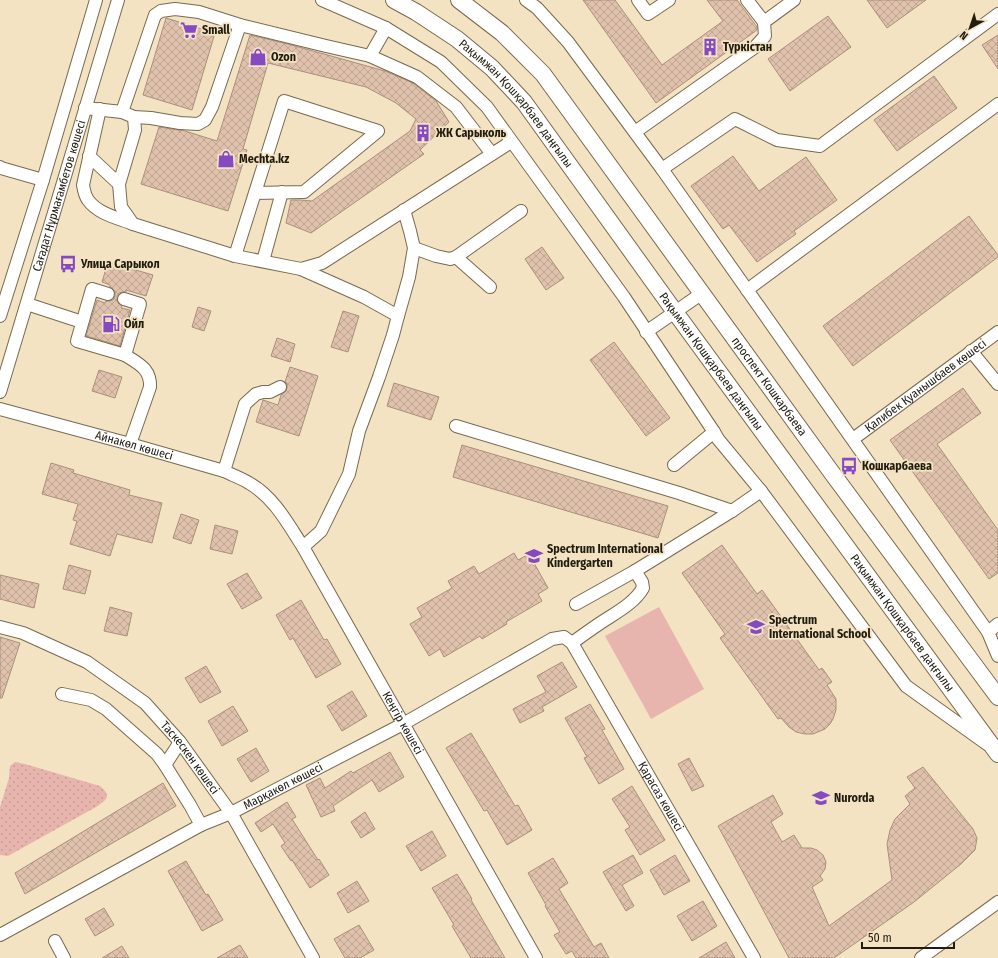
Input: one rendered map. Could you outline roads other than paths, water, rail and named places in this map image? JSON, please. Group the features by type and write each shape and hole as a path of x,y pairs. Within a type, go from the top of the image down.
{"main road":[{"name":"Рақымжан Қошқарбаев даңғылы","path":"394,0 416,12 457,39 492,68 524,102 675,312 996,752"},
{"name":"проспект Кошкарбаева","path":"459,0 502,33 543,74 836,480 998,697"}],"street":[{"name":"Сағадат Нұрмағамбетов көшесі","path":"0,316 43,180 96,0"},
{"name":"Сағадат Нұрмағамбетов көшесі","path":"0,392 118,0"},
{"path":"192,0 199,12"},
{"path":"322,0 386,28 442,62 486,107 624,297 718,439 761,491 906,686 996,752"},
{"path":"526,0 538,8 564,37"},
{"path":"536,0 662,169 853,439 988,632 998,656"},
{"path":"638,0 648,14 668,0"},
{"path":"635,132 754,47 765,36 764,22 747,0"},
{"path":"764,22 794,0"},
{"path":"122,112 155,15 161,11 176,9 199,12 240,25 370,56 417,77 456,107 492,154"},
{"path":"662,169 735,120 777,140 820,146 998,14"},
{"path":"85,108 122,112 134,117 198,124 205,120 212,107 240,25"},
{"path":"370,56 386,28"},
{"path":"235,256 284,101 378,131 304,192 255,193"},
{"path":"747,290 998,104"},
{"path":"100,109 83,186 89,202 99,211 133,224 235,256 301,269 364,297 398,316"},
{"path":"133,224 121,207 119,184 135,130 134,117"},
{"path":"301,269 322,263 511,142"},
{"path":"89,156 119,184"},
{"path":"0,168 43,180"},
{"path":"263,261 282,192"},
{"path":"303,547 320,531 349,474 359,431 393,335 409,277 414,248 404,210"},
{"path":"414,248 436,256 450,259 456,257 521,211"},
{"path":"0,295 11,258 26,234"},
{"path":"456,257 490,287"},
{"path":"108,294 92,289 77,340 125,355 140,365 147,372 150,379 150,387 130,444"},
{"path":"646,332 701,294"},
{"path":"124,299 140,304 125,355"},
{"path":"27,304 82,322"},
{"name":"Қалибек Қуанышбаев көшесі","path":"853,439 998,332"},
{"path":"971,351 998,384"},
{"path":"224,471 245,404 256,394 270,392 280,387"},
{"name":"Айнакөл көшесі","path":"0,409 224,471 250,483 263,493"},
{"path":"456,426 679,493 732,511"},
{"path":"674,465 714,432"},
{"path":"576,604 635,571 732,511 761,491"},
{"name":"Кеңгір көшесі","path":"263,493 278,509 303,547 536,958"},
{"name":"Марқакөл көшесі","path":"0,935 200,825 231,813 403,724 552,639 568,640 621,610 640,594 643,588 642,582 635,571"},
{"path":"988,632 998,624"},
{"name":"Таскескен көшесі","path":"0,627 23,633 87,662 145,703 180,742 231,813 313,958"},
{"name":"Қарасаз көшесі","path":"568,640 754,958"},
{"path":"62,694 91,700 106,709 157,754 190,805 200,825"},
{"path":"165,765 180,742"},
{"path":"921,958 998,902"},
{"path":"55,941 64,958"}],"place":[{"name":"Small","path":"189,30"},
{"name":"Түркістан","path":"710,47"},
{"name":"Ozon","path":"258,57"},
{"name":"ЖК Сарыколь","path":"423,133"},
{"name":"Mechta.kz","path":"226,159"},
{"name":"Улица Сарыкол","path":"68,264"},
{"name":"Ойл","path":"111,324"},
{"name":"Кошкарбаева","path":"849,466"},
{"name":"Spectrum International Kindergarten","path":"534,556"},
{"name":"Spectrum International School","path":"756,627"},
{"name":"Nurorda","path":"821,798"}]}
